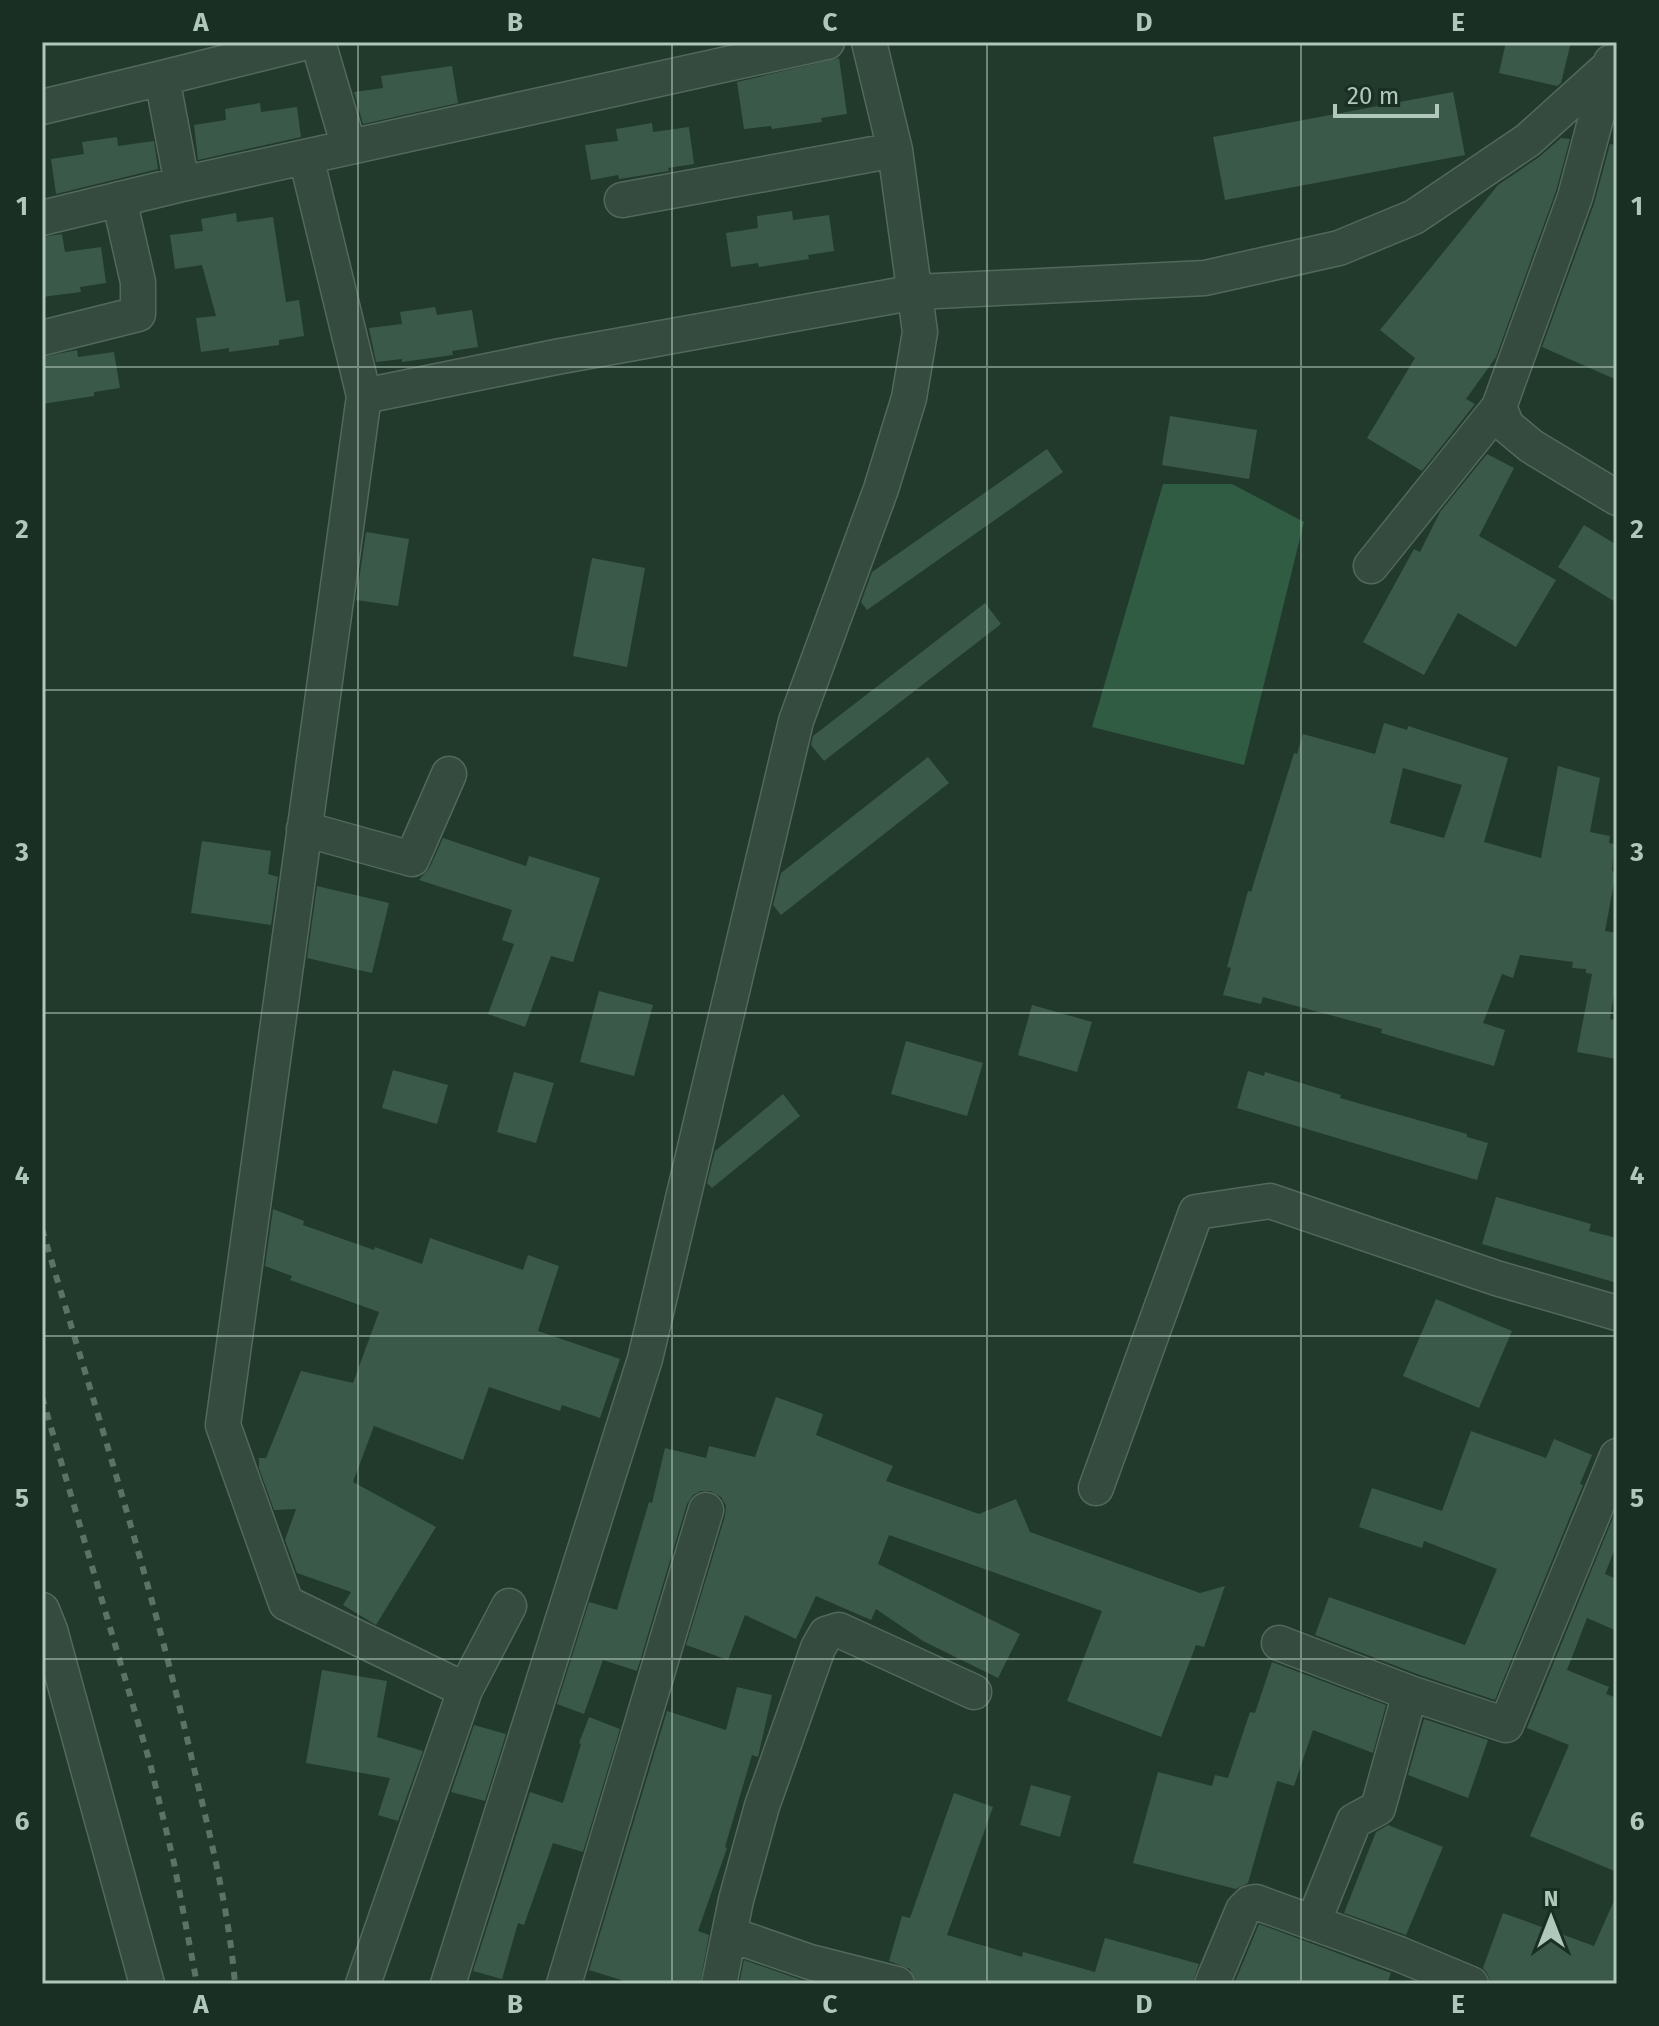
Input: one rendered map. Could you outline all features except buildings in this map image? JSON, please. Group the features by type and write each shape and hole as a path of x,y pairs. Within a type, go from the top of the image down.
{"street":[{"path":"42,107 162,78 236,50 307,42"},
{"path":"318,42 349,147"},
{"path":"42,218 182,184 827,42"},
{"path":"448,1984 645,1359 796,721 881,489 909,398 920,332 916,292 895,150 869,42"},
{"path":"364,396 556,357 916,292 1205,278 1339,248 1414,217 1528,140 1612,75"},
{"path":"1371,566 1499,407 1575,197 1612,75"},
{"path":"162,78 182,184"},
{"path":"622,200 895,150"},
{"path":"306,157 364,396 223,1425 286,1603 465,1690"},
{"path":"42,338 138,314 138,282 119,199"},
{"path":"1499,407 1507,426 1531,446 1617,498"},
{"path":"304,829 412,859 449,774"},
{"path":"1096,1488 1196,1212 1270,1201 1496,1278 1617,1313"},
{"path":"1279,1643 1410,1693 1506,1725 1617,1456"},
{"path":"564,1984 706,1510"},
{"path":"363,1984 465,1690 509,1606"},
{"path":"42,1610 147,1984"},
{"path":"719,1984 762,1806 818,1648 826,1634 839,1630 974,1692"},
{"path":"1313,1923 1354,1821 1378,1808 1410,1693"},
{"path":"1212,1984 1243,1910 1256,1902 1471,1984"},
{"path":"729,1934 807,1973 897,1984"}],"shaded area":[{"path":"1163,484 1232,484 1304,522 1244,765 1092,727"}],"railway":[{"path":"42,1229 160,1629 218,1873 235,1984"},
{"path":"42,1397 150,1763 174,1863 197,1984"}]}
